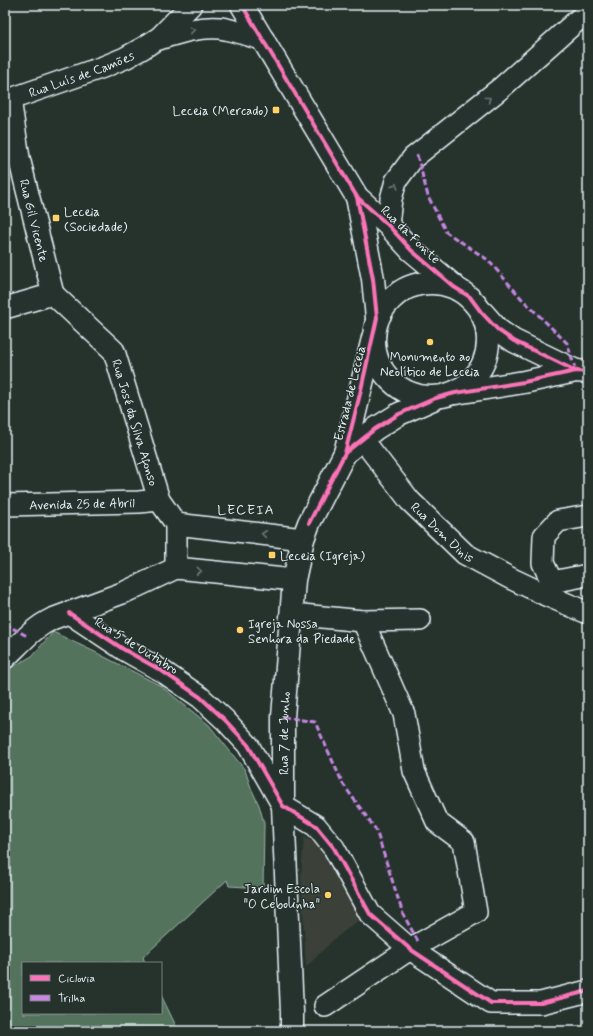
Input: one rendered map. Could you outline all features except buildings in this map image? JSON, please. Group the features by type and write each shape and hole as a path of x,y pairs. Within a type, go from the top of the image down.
{"main road":[{"path":"242,5 358,197"},
{"name":"Rua da Fonte","path":"358,197 388,225 411,250 454,287"},
{"name":"Rua da Fonte","path":"358,197 373,279 375,328"},
{"path":"436,282 454,287 470,297 481,312 488,329 488,348 483,366 471,382 446,395 416,396 398,388 384,374 376,357 375,328 387,303 401,290 418,283 436,282"},
{"name":"Estrada de Leceia","path":"481,312 498,330 514,340 582,372"},
{"name":"Estrada de Leceia","path":"294,580 306,531 345,453 375,328"},
{"name":"Estrada de Leceia","path":"345,453 376,429 399,414 446,395 582,372"},
{"name":"Rua 7 de Junho","path":"292,1031 283,806 283,717 294,580"}],"street":[{"name":"Rua Luís de Camões","path":"7,100 125,58 160,36 191,5"},
{"path":"388,225 391,199 396,181 412,158 502,88 588,11"},
{"name":"Rua Luís de Camões","path":"155,40 188,30 202,28 232,30 264,40"},
{"name":"Rua Gil Vicente","path":"7,100 19,158 54,294"},
{"path":"5,308 54,294"},
{"name":"Rua José da Silva Afonso","path":"54,294 114,351 159,500 176,524"},
{"name":"Rua Dom Dinis","path":"362,440 410,501 465,554 510,578 549,588 588,613"},
{"name":"Avenida 25 de Abril","path":"5,505 139,502 159,500"},
{"path":"588,516 558,521 544,536 543,563 549,588 588,575"},
{"path":"176,568 176,524 306,531"},
{"path":"5,658 27,636 42,624 125,592 176,568 294,580"},
{"name":"Rua 5 de Outubro","path":"69,614 123,649 162,671 200,697 225,720 248,745 283,806"},
{"path":"292,614 363,621 420,620"},
{"path":"325,1006 410,949 476,912 464,842 437,822 430,807 414,771 404,714 363,621"},
{"path":"283,806 316,826 334,848 370,914 410,949 491,1003 541,1003 588,991"}],"shaded area":[{"name":"Jardim Escola \"O Cebolinha\"","path":"304,837 329,851 364,916 333,940 306,967 301,875"}],"green space":[{"path":"53,632 161,686 209,725 245,770 259,805 264,823 263,888 229,886 227,880 143,957 145,962 22,962 22,1014 162,1014 162,997 177,1028 177,1031 5,1031 5,675 9,669 32,656"}],"marked path":[{"path":"417,155 428,196 446,232 488,260 522,299 567,343 576,371"},
{"path":"5,624 27,636"},
{"path":"283,717 315,722 343,784 376,830 403,914 419,943"}],"cycle path":[{"path":"242,5 357,197 388,225 411,250 454,287 470,297 481,312 498,330 514,341 576,371"},
{"path":"309,523 345,453 377,318 373,279 357,197"},
{"path":"345,453 375,429 399,414 436,398 455,393 524,382 576,371 588,372"},
{"path":"69,613 123,649 162,671 200,697 225,720 248,745 283,806 316,826 334,848 370,914 410,949 491,1003 541,1003 588,991"}],"place":[{"name":"Leceia (Mercado)","path":"276,110"},
{"name":"Leceia (Sociedade)","path":"56,218"},
{"name":"Monumento ao Neolítico de Leceia","path":"430,342"},
{"name":"Leceia (Igreja)","path":"272,555"},
{"name":"Igreja Nossa Senhora da Piedade","path":"240,630"},
{"name":"Jardim Escola \"O Cebolinha\"","path":"328,895"}],"district":[{"name":"LECEIA","path":"246,509"}]}
